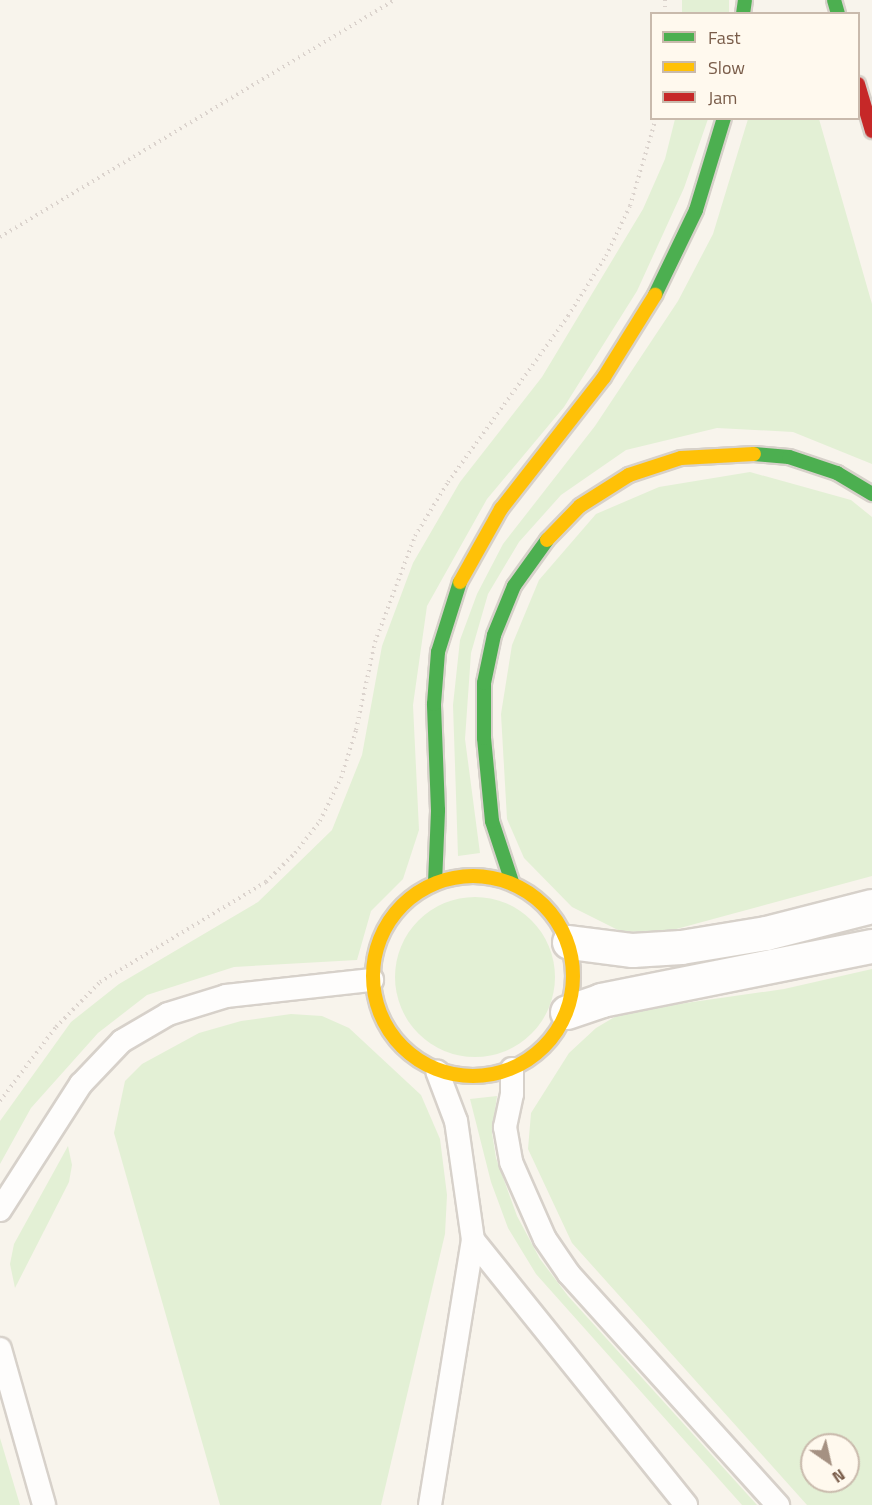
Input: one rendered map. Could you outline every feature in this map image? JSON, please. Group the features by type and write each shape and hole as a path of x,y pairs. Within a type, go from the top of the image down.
{"main road":[{"path":"860,91 872,131"},
{"path":"435,883 438,810 434,704 438,652 448,611 467,565 501,509 604,377 656,293 696,210 723,120"},
{"path":"512,882 492,821 483,738 484,683 494,635 514,586 544,543 580,506 628,475 681,458 737,452 789,457 837,473 872,494"},
{"path":"460,876 486,876 512,882 536,896 555,916 568,942 574,965 567,1011 555,1036 536,1055 512,1069 488,1076 462,1076 437,1071 412,1056 391,1035 378,1010 372,980 382,932 395,912 435,883 460,876"}],"street":[{"path":"568,942 632,950 681,946 766,933 872,906"},
{"path":"567,1011 601,1000 872,945"}],"lane":[{"path":"0,1210 81,1084 122,1041 168,1014 226,996 372,980"},
{"path":"512,1069 512,1094 505,1127 510,1162 545,1239 570,1274 777,1505"},
{"path":"430,1505 473,1240 456,1121 437,1071"},
{"path":"473,1240 686,1505"},
{"path":"0,1349 44,1505"}],"path":[{"path":"0,237 394,0"},
{"path":"0,1101 56,1027 100,982 266,882 295,853 320,821 341,778 356,730 375,642 415,536 448,482 567,316 606,256 630,206 655,120"}],"green space":[{"path":"682,0 729,0 729,12 682,12"},
{"path":"675,120 708,120 684,188 637,291 564,407 487,499 427,606 413,705 419,830 403,879 371,911 357,960 234,967 147,995 98,1033 31,1108 0,1164 0,1121 71,1022 119,984 258,902 332,830 362,755 382,646 413,563 460,482 542,377 643,209 665,159"},
{"path":"748,120 819,120 872,304 872,464 793,432 717,428 626,450 561,495 519,542 488,594 471,653 465,739 480,853 458,856 453,705 460,640 477,594 503,544 595,426 678,301 713,234"},
{"path":"750,472 851,500 872,517 872,876 669,931 622,932 572,907 524,858 507,819 501,714 512,645 539,580 596,514 659,487"},
{"path":"475,897 506,903 531,921 549,946 555,977 549,1008 531,1033 506,1051 475,1057 444,1051 419,1033 401,1008 395,977 401,946 419,921 444,903"},
{"path":"872,969 872,1505 807,1505 572,1243 528,1149 531,1113 569,1053 596,1028 623,1012 784,989"},
{"path":"291,1014 322,1016 349,1028 421,1095 440,1139 447,1195 445,1234 381,1505 220,1505 114,1133 125,1081 142,1064 199,1033 241,1021"},
{"path":"497,1096 492,1133 496,1158 517,1216 540,1259 568,1296 757,1505 742,1505 536,1274 508,1228 491,1182 470,1099"},
{"path":"68,1146 72,1165 69,1182 15,1288 10,1264 14,1244"},
{"path":"0,1438 20,1505 0,1505"}],"traffic: fast":[{"path":"743,12 745,0"},
{"path":"834,0 837,12"},
{"path":"655,295 696,210 723,120"},
{"path":"754,454 789,457 837,473 872,494"},
{"path":"512,882 492,821 484,738 484,683 494,635 514,586 547,540"},
{"path":"435,883 438,810 434,704 438,652 460,582"}],"traffic: slow":[{"path":"460,582 501,509 604,377 655,295"},
{"path":"547,540 580,506 629,475 681,458 754,454"},
{"path":"483,876 493,877 520,887 537,898 551,912 566,938 572,956 573,976 572,996 562,1023 551,1040 537,1054 520,1065 493,1075 463,1076 453,1075 426,1065 409,1054 395,1040 384,1023 374,996 373,966 374,956 384,929 395,912 409,898 426,887 453,877 483,876"}],"traffic: jam":[{"path":"860,91 872,131"}]}
